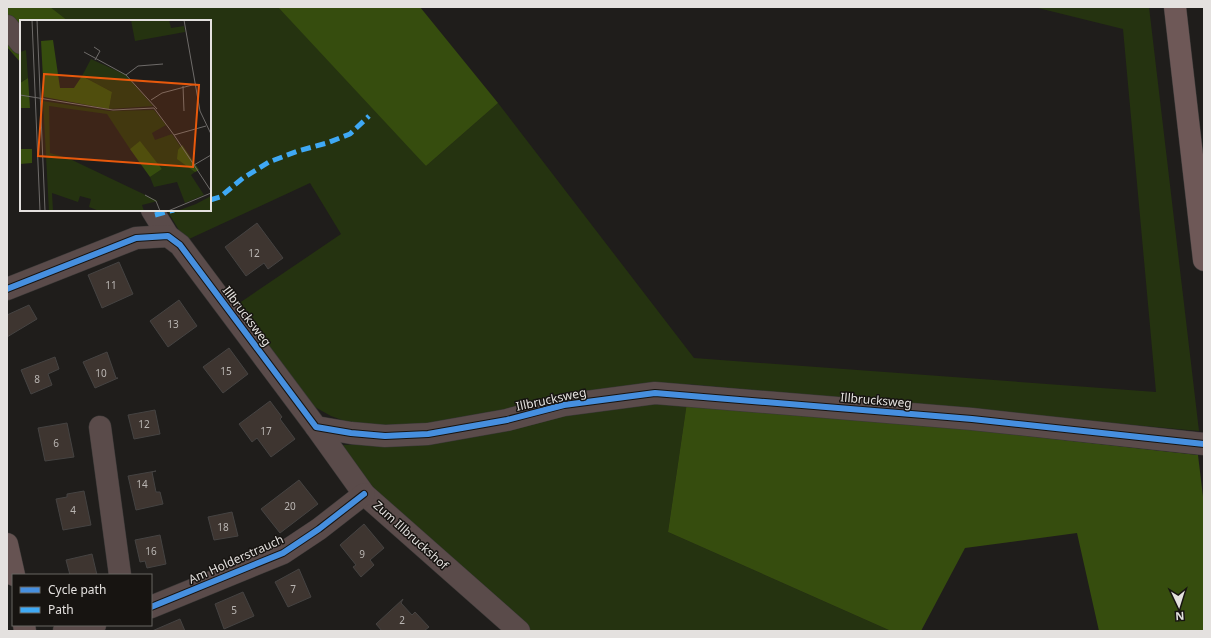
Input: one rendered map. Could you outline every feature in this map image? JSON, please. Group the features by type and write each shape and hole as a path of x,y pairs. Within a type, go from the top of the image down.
{"highway":[{"path":"1175,7 1204,260"}],"main road":[{"path":"7,544 14,574"}],"street":[{"path":"7,26 20,42"},
{"name":"Illbrucksweg","path":"153,211 168,236 180,245 316,427 351,434 385,436 428,434 507,420 564,405 655,393 972,418 1204,444"},
{"path":"7,289 136,238 168,236"},
{"path":"100,427 120,574"},
{"name":"Zum Illbruckshof","path":"316,427 364,494 519,631"},
{"name":"Am Holderstrauch","path":"152,607 283,552 319,529 364,494"},
{"path":"64,631 90,626"}],"green space":[{"path":"7,7 50,7 67,20 20,20 20,62 7,47"},
{"path":"49,7 298,7 426,166 498,103 694,358 1156,392 1123,29 1034,7 1149,7 1199,431 687,384 616,388 495,414 400,427 353,424 331,416 313,406 235,306 341,234 310,183 189,239 186,235 183,237 168,211 211,211 211,20 66,20"},
{"path":"278,7 420,7 498,103 426,166"},
{"path":"687,402 668,532 891,631 529,631 366,482 342,445 422,442 590,408"},
{"path":"687,402 920,424 1198,455 1204,505 1204,631 1099,631 1077,533 965,548 921,631 891,631 668,532"}],"building":[{"path":"257,223 283,258 268,269 264,263 246,276 225,247"},
{"path":"119,262 133,294 102,308 88,275"},
{"path":"179,300 197,326 168,347 150,321"},
{"path":"29,305 37,319 7,337 7,315"},
{"path":"229,348 248,374 223,393 203,367"},
{"path":"107,352 116,378 118,378 95,388 83,362"},
{"path":"55,357 59,369 48,374 52,385 31,394 21,370"},
{"path":"270,401 282,417 280,419 295,439 271,457 257,438 252,442 239,424"},
{"path":"155,410 160,434 134,439 128,415"},
{"path":"67,423 74,457 45,461 38,428"},
{"path":"156,471 152,472 156,492 160,492 163,504 136,510 128,476"},
{"path":"299,480 318,504 280,533 261,509"},
{"path":"84,491 91,525 63,530 56,499 67,497 67,494"},
{"path":"232,512 238,536 214,540 208,517"},
{"path":"364,524 384,548 370,560 374,565 361,577 353,567 356,565 340,545"},
{"path":"160,535 166,564 147,568 145,561 140,562 135,540"},
{"path":"92,554 97,574 70,574 66,560"},
{"path":"299,569 311,597 288,607 275,582"},
{"path":"243,592 254,616 224,629 215,604"},
{"path":"403,599 401,603 412,615 415,612 429,627 424,631 382,631 376,624"},
{"path":"180,619 185,631 152,631"}],"marked path":[{"path":"211,200 220,197 243,178 269,162 350,134 369,116"},
{"path":"155,215 170,211"}],"cycle path":[{"path":"7,289 136,238 168,236 180,245 316,427 351,433 385,436 428,434 507,420 564,405 655,393 972,419 1204,444"},
{"path":"152,607 283,553 319,529 364,494"}]}
